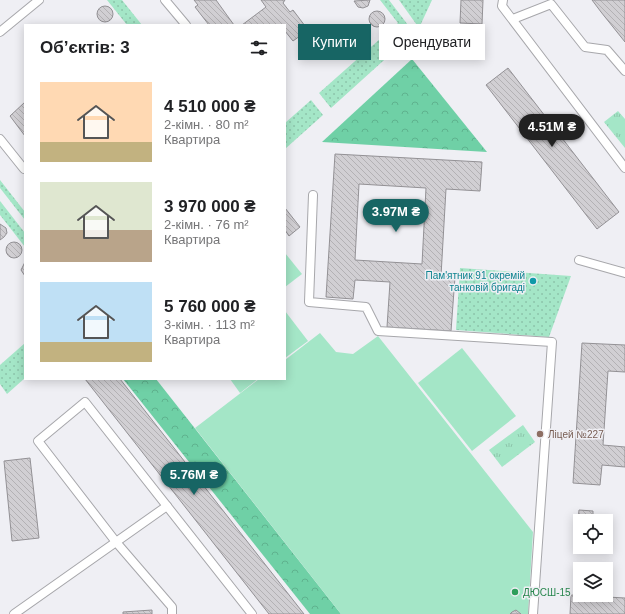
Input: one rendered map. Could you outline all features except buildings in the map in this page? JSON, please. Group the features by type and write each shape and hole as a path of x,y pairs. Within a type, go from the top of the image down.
{"lane":[{"path":"0,32 40,0"},
{"path":"165,0 185,24"},
{"path":"503,0 502,6 625,168"},
{"path":"513,19 551,4 585,47 607,50 625,71"},
{"path":"0,139 24,169"},
{"path":"313,195 309,302 366,307 378,331 552,342 534,614"},
{"path":"579,260 625,273"},
{"path":"172,614 172,607 116,542 38,441 85,402 252,614"},
{"path":"14,614 167,506"}],"green space":[{"path":"107,0 122,0 141,24 126,24"},
{"path":"380,0 389,0 407,24 397,24 398,23"},
{"path":"399,0 432,0 421,24 416,24"},
{"path":"379,40 379,60 384,60 331,108 319,93 356,60 371,60 371,47"},
{"path":"411,60 413,60 487,152 322,142"},
{"path":"311,100 323,115 286,148 286,122"},
{"path":"618,111 625,119 625,148 604,122"},
{"path":"0,180 24,211 24,219 0,188"},
{"path":"0,201 24,232 24,246 0,215"},
{"path":"286,254 302,274 286,286"},
{"path":"460,268 571,276 549,337 456,330"},
{"path":"286,312 308,341 286,357"},
{"path":"320,333 336,352 353,354 378,336 533,532 528,614 341,614 195,428 258,380 286,380 286,359"},
{"path":"24,344 24,379 7,394 0,384 0,365"},
{"path":"462,348 516,416 472,451 418,383"},
{"path":"124,380 157,380 341,614 310,614"},
{"path":"231,380 257,380 240,393"},
{"path":"523,425 535,442 502,467 489,450"}],"place":[{"name":"Пам'ятник 91 окремій танковій бригаді","path":"533,281"},
{"name":"Ліцей №227","path":"540,434"},
{"name":"ДЮСШ-15","path":"515,592"}]}
